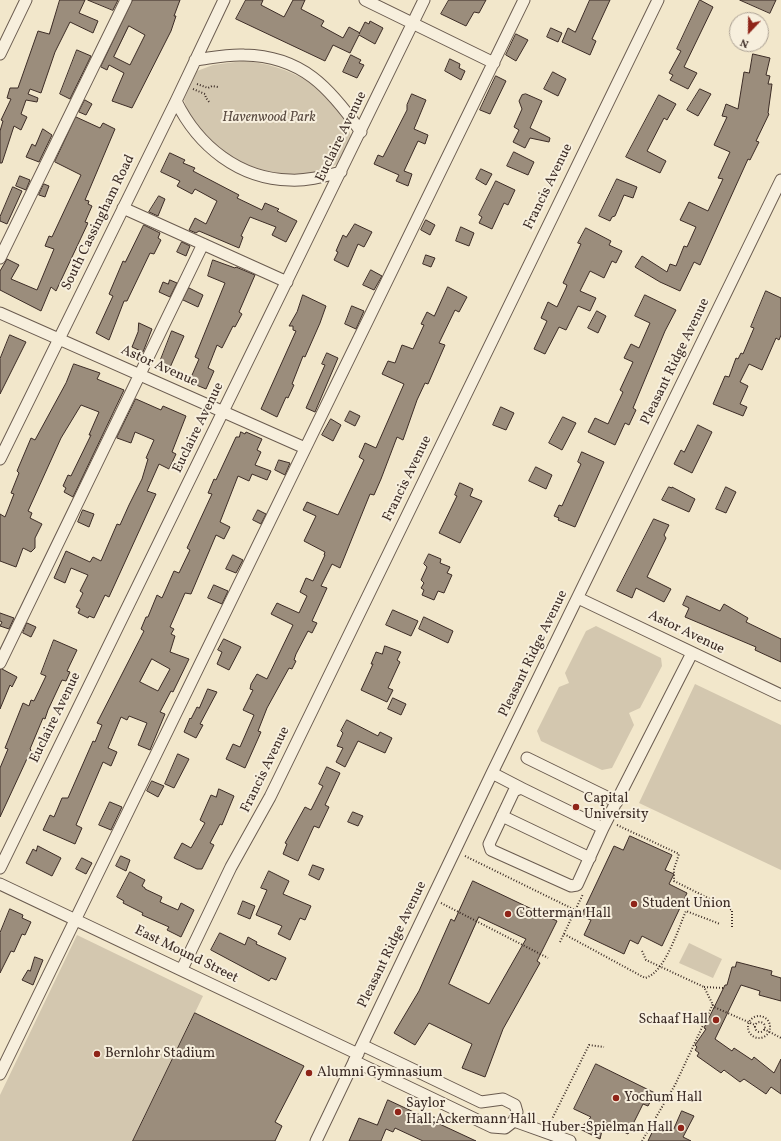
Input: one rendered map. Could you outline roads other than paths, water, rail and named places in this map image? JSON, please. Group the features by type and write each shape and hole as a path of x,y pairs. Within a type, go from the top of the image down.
{"street":[{"path":"0,54 26,0"},
{"path":"0,258 126,0"},
{"name":"South Cassingham Road","path":"0,459 224,0"},
{"path":"365,0 494,63"},
{"name":"Euclaire Avenue","path":"0,868 361,132 424,0"},
{"path":"0,1074 524,0"},
{"name":"Francis Avenue","path":"182,969 232,867 270,797 658,0"},
{"path":"195,60 243,55 265,57 291,65 319,81 331,92 361,132"},
{"path":"176,101 192,129 203,141 215,153 243,170 275,179 291,180 308,179 341,172"},
{"name":"Pleasant Ridge Avenue","path":"316,1141 492,773 781,180"},
{"path":"123,208 287,282"},
{"path":"0,664 203,244"},
{"name":"Astor Avenue","path":"0,313 305,448"},
{"name":"Astor Avenue","path":"578,598 781,696"},
{"path":"521,788 514,791 489,844 491,850 571,886 577,884 603,828 692,653"},
{"path":"527,758 617,802"},
{"path":"492,773 603,828"},
{"path":"502,816 590,858"},
{"name":"East Mound Street","path":"0,884 182,969 272,1014 358,1053"},
{"path":"358,1053 481,1102 503,1099 515,1105 517,1112 514,1121 505,1128 492,1127 358,1053"},
{"path":"514,1121 546,1131 570,1141"}],"place":[{"name":"Capital University","path":"576,807"},
{"name":"Student Union","path":"634,904"},
{"name":"Cotterman Hall","path":"508,914"},
{"name":"Schaaf Hall","path":"716,1020"},
{"name":"Bernlohr Stadium","path":"97,1054"},
{"name":"Alumni Gymnasium","path":"309,1073"},
{"name":"Yochum Hall","path":"616,1098"},
{"name":"Saylor Hall;Ackermann Hall","path":"398,1112"},
{"name":"Huber-Spielman Hall","path":"681,1128"}],"park label":[{"name":"Havenwood Park","path":"269,118"}]}
